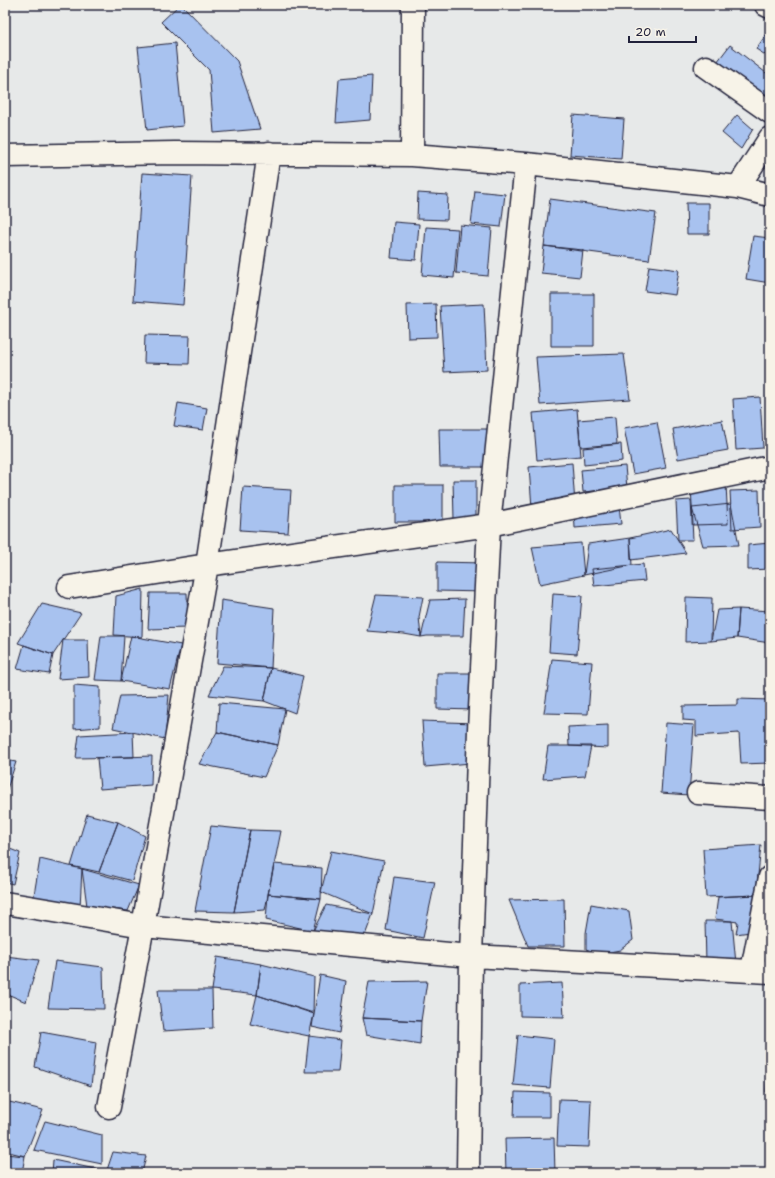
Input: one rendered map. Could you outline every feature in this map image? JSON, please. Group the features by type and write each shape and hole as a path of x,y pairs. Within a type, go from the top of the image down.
{"street":[{"path":"412,156 413,5"},
{"path":"766,5 770,7"},
{"path":"706,67 770,112"},
{"path":"738,187 770,138"},
{"path":"109,1107 143,926 207,565 269,153"},
{"path":"5,156 269,153 412,156 526,164 738,187 770,195"},
{"path":"468,1173 471,956 489,525 526,164"},
{"path":"69,586 489,525 770,467"},
{"path":"698,793 770,798"},
{"path":"5,903 143,926 471,956 761,971 770,877"}],"building":[{"path":"179,5 182,5 237,61 260,129 214,133 209,70 161,22"},
{"path":"770,29 770,58 756,49"},
{"path":"175,43 183,126 147,130 138,47"},
{"path":"730,45 770,76 770,98 765,104 714,66"},
{"path":"372,76 370,120 336,123 339,79"},
{"path":"573,115 624,119 621,159 570,155"},
{"path":"737,115 753,129 741,149 722,133"},
{"path":"142,173 192,176 183,305 133,301"},
{"path":"475,191 505,194 501,227 471,224"},
{"path":"418,193 448,195 447,220 417,219"},
{"path":"550,199 656,213 649,260 544,246"},
{"path":"686,203 709,203 709,234 687,234"},
{"path":"394,222 419,224 416,260 391,258"},
{"path":"460,225 492,228 488,276 456,273"},
{"path":"426,227 458,229 454,278 422,275"},
{"path":"753,236 770,238 770,283 746,279"},
{"path":"544,246 583,250 580,277 541,273"},
{"path":"649,266 679,270 675,295 645,291"},
{"path":"551,294 594,294 594,346 551,346"},
{"path":"436,304 437,337 408,338 407,305"},
{"path":"484,304 487,370 444,372 440,306"},
{"path":"145,335 190,336 189,364 144,363"},
{"path":"624,354 630,399 540,405 536,357"},
{"path":"767,396 770,396 770,447 766,447"},
{"path":"760,397 763,448 736,450 733,399"},
{"path":"178,403 207,408 203,430 174,426"},
{"path":"577,409 581,456 537,460 533,413"},
{"path":"615,417 617,444 581,447 578,420"},
{"path":"722,420 728,450 678,459 673,429"},
{"path":"657,422 666,468 633,474 624,428"},
{"path":"439,429 494,429 494,467 440,467"},
{"path":"621,444 622,461 584,465 583,448"},
{"path":"572,463 575,504 532,508 529,467"},
{"path":"625,466 627,488 583,492 581,470"},
{"path":"453,480 476,480 476,519 454,519"},
{"path":"726,484 728,524 693,525 691,486"},
{"path":"395,485 443,485 443,522 395,522"},
{"path":"243,487 291,490 288,533 240,530"},
{"path":"759,490 760,527 732,529 730,491"},
{"path":"691,500 693,540 678,540 676,501"},
{"path":"731,504 739,545 703,546 692,508"},
{"path":"619,506 621,524 575,528 574,510"},
{"path":"671,529 686,553 631,560 630,538"},
{"path":"630,538 632,565 584,575 588,544"},
{"path":"581,543 584,575 540,584 532,547"},
{"path":"770,543 770,569 748,570 748,545"},
{"path":"437,562 485,563 485,592 437,591"},
{"path":"643,564 645,581 594,586 592,569"},
{"path":"143,589 142,637 114,635 116,596"},
{"path":"150,593 187,593 188,628 148,629"},
{"path":"553,594 582,596 577,654 549,652"},
{"path":"376,595 423,597 419,617 421,637 367,631"},
{"path":"686,597 712,598 711,641 685,642"},
{"path":"465,599 463,636 421,637 430,600"},
{"path":"221,600 274,608 271,668 217,663"},
{"path":"42,604 81,613 53,655 18,643"},
{"path":"739,609 770,611 770,643 737,638"},
{"path":"739,609 737,638 711,641 717,610"},
{"path":"101,636 124,636 121,681 95,680"},
{"path":"131,636 181,645 170,689 121,681"},
{"path":"63,640 88,640 89,677 58,679"},
{"path":"24,645 53,655 49,674 17,669"},
{"path":"552,659 592,662 588,714 544,713"},
{"path":"223,666 271,668 264,701 209,695"},
{"path":"271,668 303,676 295,713 264,701"},
{"path":"437,673 478,673 474,710 437,709"},
{"path":"74,685 100,687 100,727 74,729"},
{"path":"169,695 165,739 113,728 120,696"},
{"path":"738,699 770,700 770,763 741,764 739,733 696,736 696,721 683,720 683,706 738,705"},
{"path":"219,703 285,709 278,745 217,732"},
{"path":"422,721 473,723 471,763 425,767"},
{"path":"666,723 694,725 689,795 661,793"},
{"path":"608,725 608,748 569,746 568,727"},
{"path":"133,732 134,757 76,758 79,735"},
{"path":"217,732 278,745 264,777 199,764"},
{"path":"548,746 591,746 585,776 543,779"},
{"path":"152,756 151,785 100,789 97,758"},
{"path":"5,760 16,762 5,795"},
{"path":"87,814 118,822 99,872 71,866"},
{"path":"118,822 145,836 132,881 99,872"},
{"path":"211,826 250,830 234,912 195,911"},
{"path":"250,830 281,831 265,910 234,912"},
{"path":"761,845 756,895 706,897 703,849"},
{"path":"5,847 20,853 13,884 5,882"},
{"path":"331,851 384,861 373,914 321,892"},
{"path":"40,859 82,869 80,907 33,901"},
{"path":"274,864 322,868 321,899 268,894"},
{"path":"82,869 139,885 128,911 87,906"},
{"path":"394,877 435,882 423,938 386,930"},
{"path":"268,894 321,899 313,931 266,920"},
{"path":"756,895 750,932 736,934 738,922 715,919 718,897"},
{"path":"564,899 565,946 528,946 509,900"},
{"path":"591,904 629,911 633,940 620,950 599,954 586,949 586,933"},
{"path":"326,905 373,914 364,938 313,931"},
{"path":"705,921 732,921 736,964 706,963"},
{"path":"5,956 39,960 26,1002 5,993"},
{"path":"217,957 261,964 257,995 212,990"},
{"path":"55,961 103,967 104,1009 48,1008"},
{"path":"261,964 314,977 313,1013 257,995"},
{"path":"320,975 346,981 339,1033 312,1027"},
{"path":"427,981 421,1021 362,1018 369,982"},
{"path":"562,983 564,1017 520,1016 520,985"},
{"path":"158,990 212,990 213,1028 163,1031"},
{"path":"257,995 314,1014 309,1036 250,1024"},
{"path":"362,1018 421,1021 420,1044 366,1035"},
{"path":"769,1030 770,1092 766,1092"},
{"path":"41,1032 96,1042 91,1086 35,1067"},
{"path":"518,1035 554,1039 550,1088 513,1085"},
{"path":"309,1036 341,1040 338,1072 305,1072"},
{"path":"515,1092 550,1093 550,1117 514,1117"},
{"path":"559,1099 591,1100 589,1147 557,1146"},
{"path":"5,1101 43,1110 25,1156 5,1151"},
{"path":"45,1121 102,1135 102,1164 34,1150"},
{"path":"554,1138 555,1173 506,1173 505,1139"},
{"path":"113,1152 146,1156 142,1173 106,1173"},
{"path":"5,1154 25,1156 22,1173 5,1173"},
{"path":"53,1160 100,1170 100,1173 52,1173"}]}
